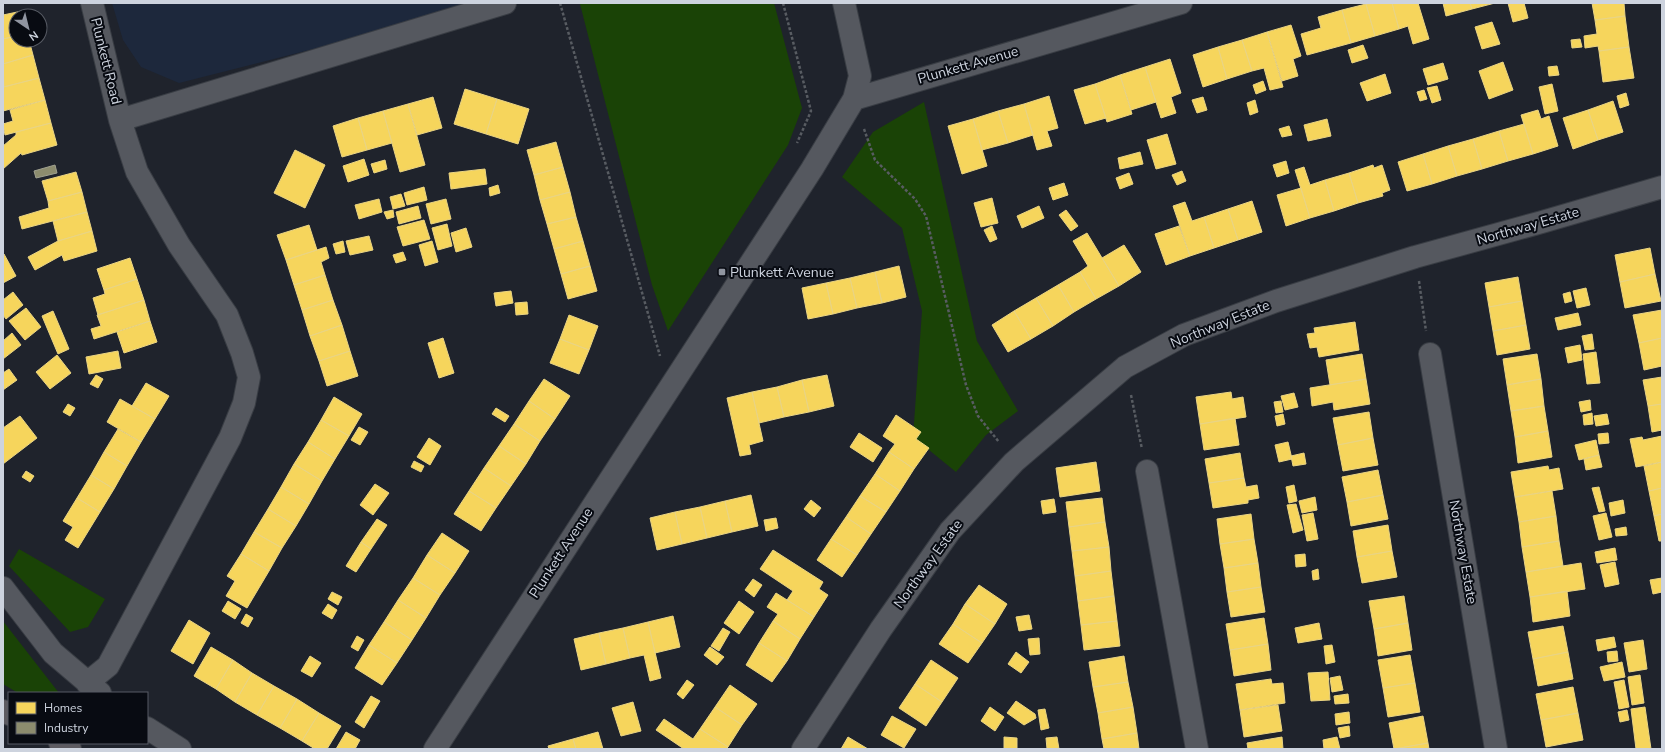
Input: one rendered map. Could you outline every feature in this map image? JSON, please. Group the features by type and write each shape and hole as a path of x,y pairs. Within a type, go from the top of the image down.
{"street":[{"name":"Plunkett Road","path":"92,3 120,120 137,172 179,245 227,315 242,353 249,377 244,402 230,438 108,666 94,688"},
{"path":"120,120 505,3"},
{"path":"844,3 860,76 854,99"},
{"name":"Plunkett Avenue","path":"435,749 812,169 854,99 1181,3"},
{"name":"Northway Estate","path":"803,749 881,629 950,531 1014,462 1125,367 1184,335 1276,301 1415,256 1542,222 1662,187"},
{"name":"Northway Estate","path":"1430,354 1496,749"},
{"path":"1147,471 1197,749"},
{"path":"3,588 53,653 94,688"},
{"path":"148,729 180,749"}],"path":[{"path":"560,3 660,356"},
{"path":"783,3 812,111 796,144"},
{"path":"854,99 875,160 914,199 926,216 966,385 978,416 1014,462"},
{"path":"1415,256 1430,354"},
{"path":"656,362 664,349"},
{"path":"1125,367 1147,471"}],"shaded area":[{"path":"112,3 496,3 179,83 141,67 123,40"}],"green space":[{"path":"774,3 802,108 788,145 668,331 652,285 580,4"},
{"path":"924,102 977,341 1018,411 986,435 956,472 913,437 922,311 902,228 842,177 873,132"},
{"path":"19,549 105,599 88,627 70,632 9,566"},
{"path":"3,621 58,692 16,692 3,684"}],"building: Homes":[{"path":"1392,3 1418,3 1429,39 1413,44 1408,26 1399,29"},
{"path":"1392,3 1399,29 1375,36 1366,4"},
{"path":"1443,3 1470,3 1472,9 1446,16"},
{"path":"1470,3 1495,3 1472,9"},
{"path":"1508,3 1524,3 1528,18 1513,22"},
{"path":"1592,3 1624,3 1625,16 1595,20"},
{"path":"1366,4 1375,36 1351,43 1342,10"},
{"path":"1342,10 1351,43 1307,55 1301,34 1321,28 1318,17"},
{"path":"8,14 8,38 3,39 3,15"},
{"path":"1625,16 1629,47 1599,51 1598,46 1585,48 1584,36 1597,34 1595,20"},
{"path":"1492,22 1500,44 1482,49 1475,27"},
{"path":"1291,25 1301,56 1293,59 1298,76 1282,81 1267,32"},
{"path":"1267,32 1283,87 1270,90 1264,68 1252,71 1242,40"},
{"path":"8,38 8,48 31,48 33,55 3,64 3,39"},
{"path":"1580,39 1582,47 1572,48 1571,40"},
{"path":"1242,40 1252,71 1227,79 1218,47"},
{"path":"1363,45 1368,58 1352,63 1348,50"},
{"path":"1218,47 1227,79 1203,87 1193,55"},
{"path":"1629,47 1634,78 1603,82 1599,51"},
{"path":"33,55 39,78 4,87 3,64"},
{"path":"1170,59 1181,93 1171,97 1176,113 1161,118 1145,67"},
{"path":"1503,62 1513,90 1489,99 1479,71"},
{"path":"1443,63 1448,79 1428,85 1423,69"},
{"path":"1557,66 1559,75 1549,76 1548,67"},
{"path":"1145,67 1156,102 1131,110 1120,75"},
{"path":"1385,74 1391,93 1367,101 1360,83"},
{"path":"1120,75 1132,114 1107,122 1095,84"},
{"path":"39,78 45,100 3,111 3,87"},
{"path":"1263,81 1266,90 1256,94 1253,85"},
{"path":"1095,84 1106,118 1085,124 1074,90"},
{"path":"1552,84 1558,111 1545,114 1539,87"},
{"path":"1437,86 1441,100 1432,103 1427,88"},
{"path":"465,89 497,99 486,134 454,124"},
{"path":"1424,90 1427,99 1420,101 1417,92"},
{"path":"1626,93 1629,105 1620,108 1617,96"},
{"path":"1049,96 1058,128 1047,131 1052,146 1037,150 1024,104"},
{"path":"433,97 442,128 417,135 408,104"},
{"path":"1203,97 1207,110 1197,113 1192,100"},
{"path":"497,99 529,109 518,144 486,134"},
{"path":"45,100 51,123 5,135 3,124 13,121 10,110"},
{"path":"1255,100 1258,112 1250,115 1247,103"},
{"path":"1613,101 1623,132 1598,140 1588,110"},
{"path":"408,104 425,165 400,172 383,111"},
{"path":"1024,104 1033,135 1008,143 998,111"},
{"path":"1538,110 1541,119 1549,116 1558,146 1533,154 1521,115"},
{"path":"1588,110 1598,140 1573,149 1563,118"},
{"path":"383,111 392,143 367,150 358,118"},
{"path":"998,111 1008,143 982,150 973,119"},
{"path":"358,118 367,150 342,157 333,126"},
{"path":"973,119 987,166 962,174 948,126"},
{"path":"1327,119 1331,136 1308,141 1304,125"},
{"path":"51,123 57,145 22,155 21,153 3,169 3,146 16,135 16,132"},
{"path":"1524,124 1533,154 1508,161 1499,131"},
{"path":"1289,126 1292,135 1282,137 1279,129"},
{"path":"1499,131 1508,161 1482,169 1473,139"},
{"path":"1167,134 1176,164 1156,169 1147,140"},
{"path":"1473,139 1482,169 1457,176 1448,146"},
{"path":"556,142 563,167 534,175 527,150"},
{"path":"1448,146 1457,176 1432,184 1423,154"},
{"path":"295,150 325,165 305,208 274,193"},
{"path":"1140,152 1143,164 1120,169 1118,158"},
{"path":"1423,154 1432,184 1407,191 1398,162"},
{"path":"364,159 369,175 348,182 343,166"},
{"path":"385,160 387,169 374,173 371,164"},
{"path":"1286,161 1289,173 1277,177 1273,165"},
{"path":"1373,165 1374,168 1382,165 1390,190 1382,193 1383,196 1358,203 1349,173"},
{"path":"563,167 570,192 540,200 534,175"},
{"path":"1304,167 1310,185 1325,180 1334,211 1310,218 1295,170"},
{"path":"485,169 487,184 451,189 449,173"},
{"path":"1182,171 1186,181 1177,185 1172,175"},
{"path":"76,172 82,192 48,201 42,181"},
{"path":"1129,173 1133,184 1120,189 1116,178"},
{"path":"1349,173 1358,203 1334,211 1325,180"},
{"path":"1064,183 1068,195 1053,200 1049,188"},
{"path":"498,185 500,193 490,196 489,188"},
{"path":"424,187 427,200 407,205 404,193"},
{"path":"1301,188 1310,218 1286,226 1277,195"},
{"path":"82,192 87,212 22,229 19,217 49,208 48,201"},
{"path":"570,192 576,217 547,224 540,200"},
{"path":"401,194 405,206 393,209 390,197"},
{"path":"992,198 998,223 981,227 974,203"},
{"path":"379,199 382,212 359,219 355,205"},
{"path":"446,199 451,219 431,224 426,204"},
{"path":"1252,201 1262,232 1238,240 1228,209"},
{"path":"1185,202 1192,221 1204,217 1214,248 1190,256 1173,206"},
{"path":"418,206 421,218 399,224 396,212"},
{"path":"1039,206 1044,218 1022,228 1017,216"},
{"path":"1228,209 1238,240 1214,248 1204,217"},
{"path":"393,210 394,217 387,219 384,212"},
{"path":"1066,210 1078,226 1071,231 1059,215"},
{"path":"87,212 92,231 58,241 53,221"},
{"path":"576,217 583,241 554,249 547,224"},
{"path":"424,220 430,239 403,246 397,227"},
{"path":"447,224 452,246 438,250 432,228"},
{"path":"309,225 317,250 286,260 277,235"},
{"path":"992,226 997,239 990,242 984,230"},
{"path":"1179,226 1190,256 1166,265 1155,234"},
{"path":"466,228 472,247 456,252 451,233"},
{"path":"92,231 97,251 64,261 62,255 35,270 28,257 58,241"},
{"path":"1087,233 1119,286 1096,299 1080,272 1088,266 1073,241"},
{"path":"369,236 373,250 350,255 346,241"},
{"path":"343,241 345,252 336,254 333,244"},
{"path":"432,241 438,262 425,266 419,245"},
{"path":"583,241 590,266 561,274 554,249"},
{"path":"1124,245 1141,272 1119,286 1102,258"},
{"path":"326,247 329,258 321,262 325,275 294,285 286,260"},
{"path":"1650,248 1655,274 1620,282 1615,255"},
{"path":"403,252 406,260 396,263 393,255"},
{"path":"3,254 16,276 3,283"},
{"path":"130,258 137,279 104,290 97,269"},
{"path":"590,266 597,291 568,299 561,274"},
{"path":"899,266 906,297 882,303 875,272"},
{"path":"875,272 882,303 857,308 850,278"},
{"path":"1080,272 1096,299 1074,312 1058,285"},
{"path":"1655,274 1661,301 1625,308 1620,282"},
{"path":"325,275 333,300 302,310 294,285"},
{"path":"1518,277 1522,301 1489,307 1485,283"},
{"path":"850,278 857,308 833,314 826,283"},
{"path":"137,279 144,300 98,315 93,298 105,294 104,290"},
{"path":"826,283 833,314 808,319 802,288"},
{"path":"1058,285 1074,312 1053,326 1036,298"},
{"path":"1586,288 1590,305 1577,308 1573,291"},
{"path":"511,291 513,303 496,306 494,293"},
{"path":"13,292 23,305 6,319 3,315 3,300"},
{"path":"1570,292 1572,301 1565,303 1563,294"},
{"path":"1036,298 1053,326 1031,339 1014,311"},
{"path":"144,300 150,321 94,339 91,329 101,326 97,315"},
{"path":"333,300 342,325 310,336 302,310"},
{"path":"1522,301 1526,325 1493,331 1489,307"},
{"path":"527,302 528,314 516,315 515,303"},
{"path":"26,308 41,327 25,340 9,321"},
{"path":"1662,310 1662,338 1639,343 1633,315"},
{"path":"53,311 69,349 58,354 42,316"},
{"path":"1014,311 1031,339 1008,352 992,325"},
{"path":"1578,313 1581,325 1558,330 1555,318"},
{"path":"569,315 598,326 589,350 560,339"},
{"path":"150,321 157,342 124,353 117,332"},
{"path":"1355,322 1359,350 1319,357 1317,347 1310,348 1307,334 1315,333 1314,328"},
{"path":"342,325 350,351 319,361 310,336"},
{"path":"1526,325 1530,349 1497,355 1493,331"},
{"path":"12,333 21,345 3,359 3,341"},
{"path":"1592,334 1594,349 1585,350 1582,336"},
{"path":"443,338 454,373 439,378 428,343"},
{"path":"1662,338 1662,366 1644,370 1639,343"},
{"path":"560,339 589,350 579,374 550,363"},
{"path":"1580,345 1582,360 1568,363 1565,348"},
{"path":"118,351 121,368 89,374 86,357"},
{"path":"350,351 358,376 327,386 319,361"},
{"path":"1596,352 1600,383 1587,384 1583,354"},
{"path":"1362,354 1366,379 1330,385 1326,360"},
{"path":"1537,354 1541,379 1507,385 1503,359"},
{"path":"57,355 71,373 50,389 36,372"},
{"path":"9,369 17,380 3,390 3,373"},
{"path":"96,375 103,379 98,388 90,384"},
{"path":"827,375 834,406 809,412 802,380"},
{"path":"1662,377 1662,404 1648,406 1643,380"},
{"path":"544,379 570,396 555,419 529,401"},
{"path":"1366,379 1370,404 1334,410 1333,402 1312,406 1310,388"},
{"path":"1541,379 1544,406 1511,411 1507,385"},
{"path":"802,380 809,412 784,417 777,387"},
{"path":"146,383 169,396 155,419 132,406"},
{"path":"777,387 784,417 759,423 752,392"},
{"path":"752,392 763,441 749,445 751,454 740,456 727,398"},
{"path":"1231,392 1232,399 1243,397 1246,417 1200,424 1196,397"},
{"path":"1294,393 1298,407 1285,410 1281,396"},
{"path":"334,397 362,414 349,436 321,420"},
{"path":"120,399 155,419 141,442 107,422"},
{"path":"1590,400 1591,410 1581,412 1579,402"},
{"path":"529,401 555,419 540,441 514,424"},
{"path":"1281,401 1283,412 1276,413 1274,402"},
{"path":"68,404 75,408 70,416 63,412"},
{"path":"1662,404 1662,430 1652,432 1648,406"},
{"path":"1544,406 1548,431 1515,437 1511,411"},
{"path":"496,408 509,416 505,422 492,414"},
{"path":"1369,412 1373,438 1338,445 1333,418"},
{"path":"1592,413 1593,424 1584,425 1583,415"},
{"path":"1283,414 1285,424 1277,426 1275,416"},
{"path":"1607,414 1609,424 1596,426 1594,416"},
{"path":"896,415 921,432 916,439 929,448 914,469 889,452 895,444 883,436"},
{"path":"20,416 37,438 3,464 3,428"},
{"path":"1235,418 1239,445 1204,450 1200,424"},
{"path":"321,420 349,436 335,459 308,442"},
{"path":"514,424 540,441 526,464 499,446"},
{"path":"359,427 368,432 360,445 351,440"},
{"path":"118,429 141,442 127,466 104,452"},
{"path":"1548,431 1552,457 1518,463 1515,437"},
{"path":"859,433 882,448 873,462 850,447"},
{"path":"1608,433 1609,443 1599,444 1598,434"},
{"path":"1662,436 1662,462 1636,467 1630,439 1642,437 1643,440"},
{"path":"429,438 441,446 430,465 417,457"},
{"path":"1373,438 1378,465 1343,471 1338,445"},
{"path":"1596,440 1599,455 1579,460 1575,445"},
{"path":"308,442 335,459 322,481 294,464"},
{"path":"1288,442 1292,459 1279,462 1275,445"},
{"path":"499,446 526,464 511,486 484,468"},
{"path":"104,452 127,466 114,489 91,475"},
{"path":"889,452 914,469 900,491 875,474"},
{"path":"1240,453 1244,478 1209,483 1205,459"},
{"path":"1304,453 1306,464 1293,466 1291,456"},
{"path":"1599,455 1602,467 1586,470 1584,459"},
{"path":"414,461 424,466 421,472 411,467"},
{"path":"1096,462 1100,491 1060,497 1056,468"},
{"path":"1662,462 1662,488 1649,491 1644,466"},
{"path":"294,464 322,481 309,504 281,487"},
{"path":"1548,466 1549,470 1559,468 1563,489 1515,497 1511,472"},
{"path":"484,468 511,486 496,508 469,491"},
{"path":"1378,470 1383,495 1347,502 1342,477"},
{"path":"26,471 34,476 30,482 22,477"},
{"path":"875,474 900,491 886,512 860,496"},
{"path":"91,475 114,489 100,512 77,498"},
{"path":"1244,478 1246,487 1257,485 1259,498 1248,500 1248,503 1213,508 1209,483"},
{"path":"375,484 389,493 373,515 360,505"},
{"path":"1294,485 1297,501 1289,503 1286,487"},
{"path":"281,487 309,504 296,526 268,509"},
{"path":"1599,487 1605,511 1599,512 1592,488"},
{"path":"1662,488 1662,514 1654,516 1649,491"},
{"path":"469,491 496,508 481,531 454,514"},
{"path":"1552,491 1556,516 1519,522 1515,497"},
{"path":"751,495 758,526 732,532 725,501"},
{"path":"1383,495 1388,519 1351,526 1347,502"},
{"path":"860,496 886,512 871,534 846,517"},
{"path":"1315,497 1317,510 1302,513 1299,501"},
{"path":"77,498 100,512 78,548 65,540 73,527 63,521"},
{"path":"1102,498 1105,522 1069,527 1066,502"},
{"path":"1054,499 1056,512 1043,514 1041,501"},
{"path":"811,500 821,508 814,517 804,509"},
{"path":"1623,500 1625,513 1611,516 1609,503"},
{"path":"725,501 732,532 707,538 700,507"},
{"path":"1296,504 1303,530 1293,533 1287,505"},
{"path":"700,507 707,538 682,544 675,512"},
{"path":"268,509 296,526 282,548 254,532"},
{"path":"675,512 682,544 657,550 650,518"},
{"path":"1313,513 1318,539 1307,541 1302,515"},
{"path":"1606,513 1612,537 1599,540 1593,516"},
{"path":"1251,514 1254,539 1220,544 1217,519"},
{"path":"1662,514 1662,541 1659,541 1654,516"},
{"path":"1556,516 1559,541 1522,547 1519,522"},
{"path":"846,517 871,534 857,555 831,539"},
{"path":"776,518 778,528 766,531 764,520"},
{"path":"377,519 387,525 371,549 361,542"},
{"path":"1105,522 1109,547 1072,551 1069,527"},
{"path":"1388,525 1392,551 1357,557 1353,531"},
{"path":"1626,527 1627,535 1616,536 1615,529"},
{"path":"254,532 282,548 269,571 241,554"},
{"path":"442,533 469,551 455,573 427,555"},
{"path":"831,539 857,555 842,577 817,560"},
{"path":"1254,539 1258,563 1224,568 1220,544"},
{"path":"1559,541 1563,566 1526,572 1522,547"},
{"path":"361,542 371,549 356,572 346,566"},
{"path":"1109,547 1111,571 1075,576 1072,551"},
{"path":"1615,548 1617,560 1597,563 1595,552"},
{"path":"773,550 823,582 819,589 828,595 814,617 787,600 793,591 760,569"},
{"path":"1392,551 1397,577 1362,583 1357,557"},
{"path":"241,554 269,571 247,608 226,596 235,581 227,576"},
{"path":"1305,554 1306,566 1296,567 1295,555"},
{"path":"427,555 455,573 440,595 413,578"},
{"path":"1615,562 1619,584 1605,587 1600,565"},
{"path":"1258,563 1261,587 1227,592 1224,568"},
{"path":"1581,563 1585,589 1530,597 1526,572"},
{"path":"1318,569 1319,579 1313,580 1312,571"},
{"path":"1111,571 1114,596 1078,601 1075,576"},
{"path":"413,578 440,595 426,618 398,600"},
{"path":"1662,578 1662,592 1653,594 1650,580"},
{"path":"753,579 762,585 754,597 745,590"},
{"path":"979,585 1007,604 995,624 965,604"},
{"path":"1261,587 1265,612 1231,617 1227,592"},
{"path":"1567,591 1570,616 1533,622 1530,597"},
{"path":"332,592 342,597 338,605 328,599"},
{"path":"776,593 814,617 800,639 773,621 778,614 767,607"},
{"path":"1114,596 1117,621 1081,625 1078,601"},
{"path":"1404,596 1408,623 1374,629 1369,601"},
{"path":"398,600 426,618 412,640 384,622"},
{"path":"228,601 241,609 235,619 222,611"},
{"path":"739,601 754,612 739,634 724,623"},
{"path":"328,604 337,610 332,619 322,613"},
{"path":"965,604 995,624 982,643 953,624"},
{"path":"246,614 253,618 248,627 241,623"},
{"path":"1029,615 1032,629 1019,631 1016,617"},
{"path":"673,616 680,647 655,653 648,622"},
{"path":"1264,618 1268,644 1230,650 1226,624"},
{"path":"189,620 210,633 193,664 171,651"},
{"path":"773,621 800,639 787,661 759,643"},
{"path":"1117,621 1120,646 1084,650 1081,625"},
{"path":"384,622 412,640 397,663 369,645"},
{"path":"648,622 661,678 650,681 644,655 630,658 623,628"},
{"path":"1319,623 1322,639 1298,643 1295,628"},
{"path":"1408,623 1412,650 1378,656 1374,629"},
{"path":"953,624 982,643 968,663 939,644"},
{"path":"1563,626 1568,652 1533,659 1528,632"},
{"path":"623,628 630,658 606,664 599,633"},
{"path":"723,628 730,632 719,651 711,646"},
{"path":"599,633 606,664 581,670 574,639"},
{"path":"357,636 364,640 358,651 351,647"},
{"path":"1614,637 1616,647 1598,651 1596,640"},
{"path":"1039,638 1040,654 1030,655 1028,639"},
{"path":"1643,640 1647,669 1629,672 1624,643"},
{"path":"759,643 787,661 772,682 746,665"},
{"path":"1268,644 1271,670 1234,676 1230,650"},
{"path":"369,645 397,663 382,685 355,668"},
{"path":"1332,645 1335,662 1326,664 1324,646"},
{"path":"211,647 233,660 216,689 194,676"},
{"path":"710,647 724,657 717,665 704,655"},
{"path":"1617,651 1618,661 1608,662 1607,652"},
{"path":"1016,652 1029,662 1021,673 1008,664"},
{"path":"1568,652 1573,679 1538,686 1533,659"},
{"path":"1410,655 1415,683 1383,688 1378,660"},
{"path":"310,656 321,663 312,677 301,671"},
{"path":"1124,656 1128,682 1093,687 1089,662"},
{"path":"233,660 252,673 235,702 216,689"},
{"path":"931,660 958,678 942,702 915,684"},
{"path":"1622,662 1625,677 1604,681 1600,667"},
{"path":"1328,672 1330,700 1311,701 1308,673"},
{"path":"252,673 274,686 257,715 235,702"},
{"path":"1640,675 1644,703 1632,705 1628,677"},
{"path":"1340,676 1343,690 1332,692 1330,678"},
{"path":"1271,679 1272,684 1283,683 1285,703 1240,710 1236,684"},
{"path":"687,680 694,685 683,699 677,694"},
{"path":"1624,680 1629,707 1619,709 1614,682"},
{"path":"1128,682 1133,707 1098,713 1093,687"},
{"path":"1415,683 1420,712 1388,717 1383,688"},
{"path":"915,684 942,702 926,726 899,708"},
{"path":"730,685 757,704 742,725 715,707"},
{"path":"274,686 297,699 280,728 257,715"},
{"path":"1573,687 1578,713 1541,720 1536,694"},
{"path":"1348,694 1349,703 1335,704 1334,696"},
{"path":"371,696 380,701 364,728 355,722"},
{"path":"297,699 319,713 302,741 280,728"},
{"path":"1016,701 1035,714 1036,718 1024,725 1007,713"},
{"path":"633,702 641,731 621,736 612,708"},
{"path":"1278,705 1282,731 1244,737 1240,710"},
{"path":"715,707 742,725 728,747 700,729"},
{"path":"990,707 1004,717 995,731 981,721"},
{"path":"1133,707 1137,733 1102,739 1098,713"},
{"path":"1645,707 1651,749 1636,749 1631,709"},
{"path":"1045,709 1049,728 1041,730 1038,710"},
{"path":"1627,710 1629,720 1620,722 1618,712"},
{"path":"1349,712 1350,723 1336,725 1335,714"},
{"path":"319,713 341,726 327,749 315,749 302,741"},
{"path":"1578,713 1583,740 1546,747 1541,720"},
{"path":"892,716 916,729 904,748 881,735"},
{"path":"1423,716 1428,743 1394,749 1389,723"},
{"path":"664,719 693,739 700,729 728,747 726,749 684,749 656,730"},
{"path":"1349,726 1350,736 1340,738 1338,728"},
{"path":"346,732 360,740 355,749 336,749"},
{"path":"598,732 603,749 576,749 573,739"},
{"path":"1137,733 1139,749 1104,749 1102,739"},
{"path":"848,737 868,749 841,749"},
{"path":"1004,737 1017,738 1017,749 1004,749"},
{"path":"1057,737 1059,749 1047,749 1046,738"},
{"path":"1282,737 1283,749 1248,749 1247,743"},
{"path":"1337,737 1340,749 1324,749 1323,740"},
{"path":"573,739 576,749 549,749 548,746"},
{"path":"1428,743 1429,749 1394,749"}],"building: Industry":[{"path":"55,165 57,173 36,178 34,171"}],"place":[{"name":"Plunkett Avenue","path":"722,272"}]}
